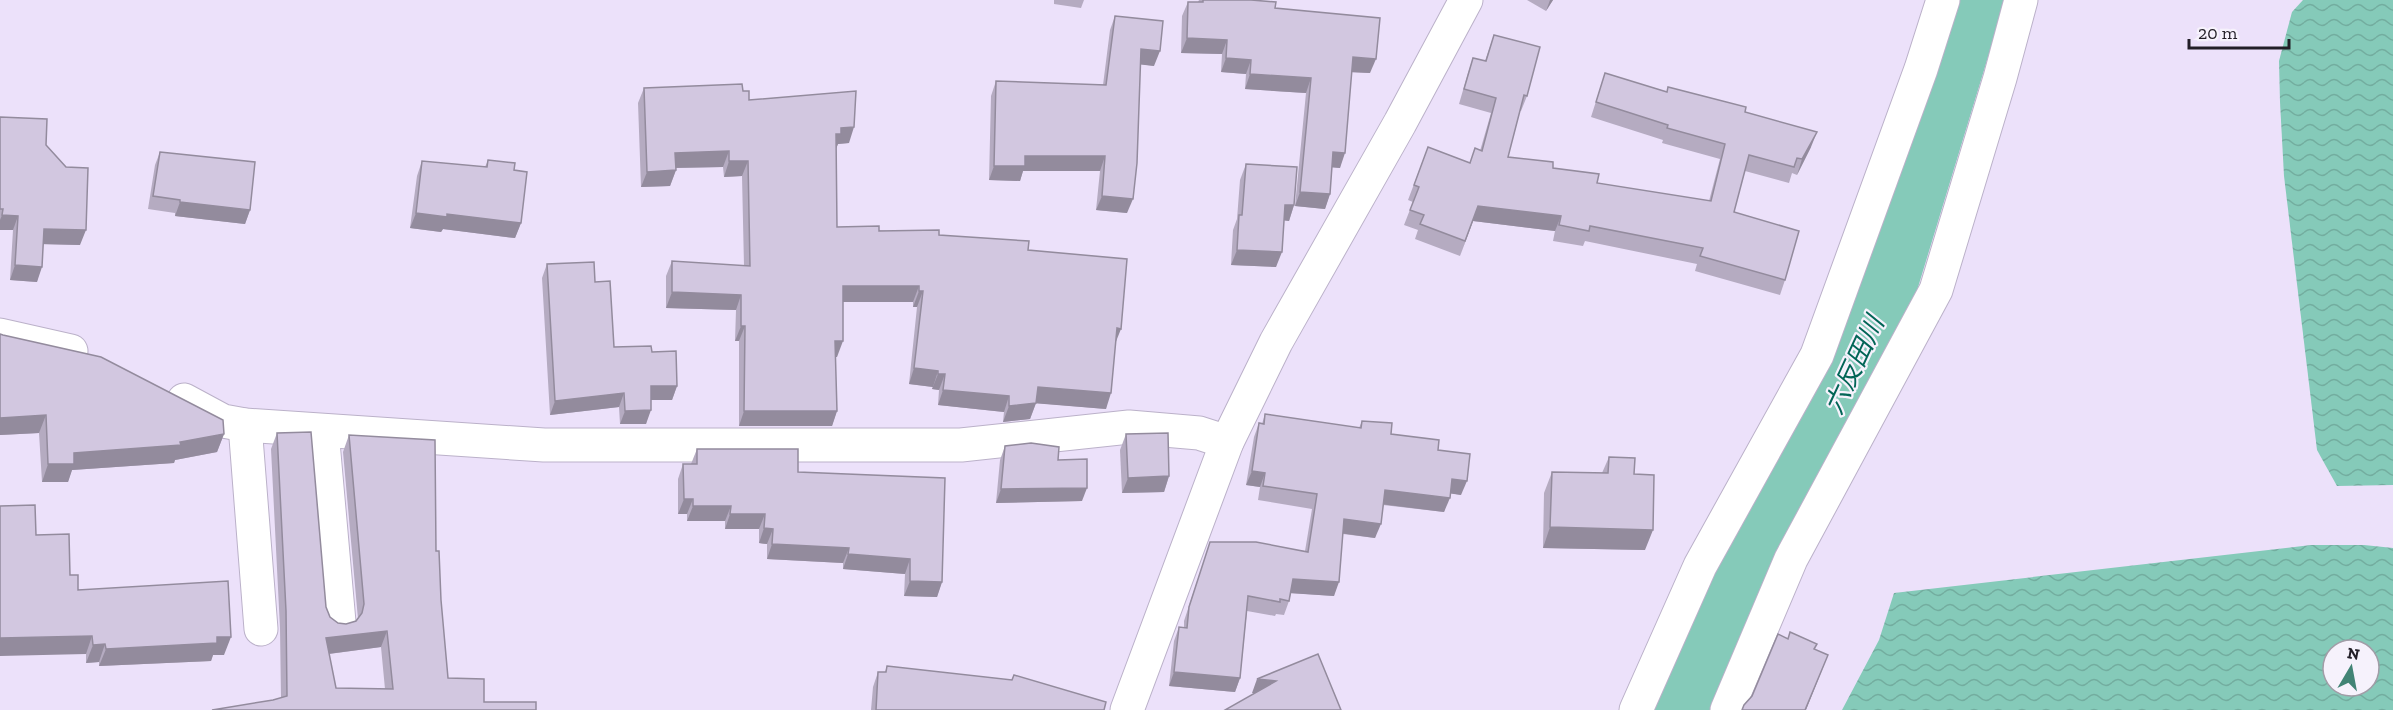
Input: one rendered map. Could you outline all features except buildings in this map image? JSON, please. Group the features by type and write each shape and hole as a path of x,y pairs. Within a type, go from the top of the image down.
{"street":[{"path":"1126,710 1227,442 1276,342 1401,123 1466,0"},
{"path":"1636,710 1700,566 1817,355 1921,69 1943,0"},
{"path":"1727,710 1791,559 1936,290 2021,0"},
{"path":"0,335 101,357"},
{"path":"162,389 223,421 245,425 544,445 961,445 1129,427 1199,433 1227,442"},
{"path":"245,425 261,629"},
{"path":"322,431 339,622"}],"water":[{"path":"2303,0 2393,0 2393,485 2337,486 2317,450 2284,176 2280,102 2279,61 2292,12"},
{"path":"2311,545 2364,545 2393,548 2393,710 1842,710 1879,640 1894,593"}],"waterway":[{"name":"六反田川","path":"1684,710 1727,612 1870,342 1974,0"}]}
